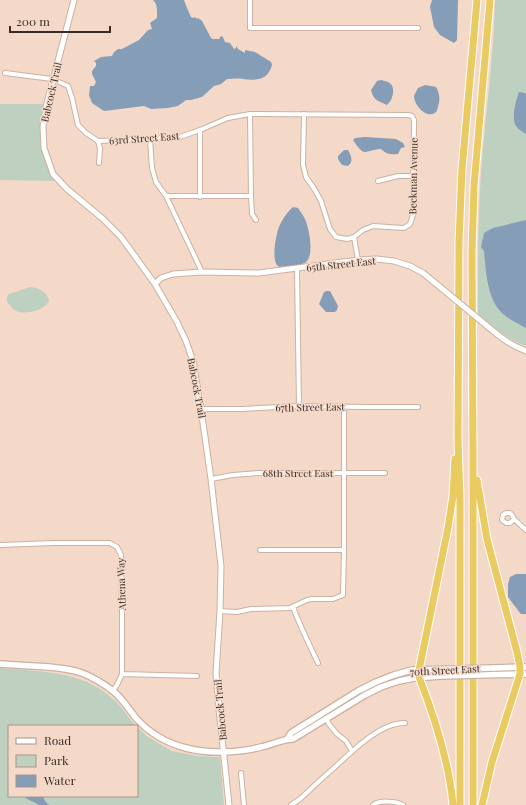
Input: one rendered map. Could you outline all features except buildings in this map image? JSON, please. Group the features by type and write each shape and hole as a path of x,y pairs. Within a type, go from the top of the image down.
{"highway":[{"path":"460,805 458,282 460,204 476,0"},
{"path":"473,805 473,224 474,186 490,0"},
{"path":"453,805 448,771 438,729 419,673 450,516 453,496 456,446 458,439"},
{"path":"473,452 487,539 523,671 492,762 482,805"}],"main road":[{"name":"70th Street East","path":"0,664 70,670 82,673 113,691 142,725 160,738 175,745 187,748 203,751 224,752 242,751 262,747 287,739 294,739 365,695 419,673 440,669 492,668 523,671"},
{"name":"70th Street East","path":"287,739 291,733 358,691 394,675 412,670 419,673 440,676 492,675 523,671"}],"street":[{"name":"Babcock Trail","path":"74,0 52,79 46,107 43,127 44,148 53,174 121,237 155,284 177,322 193,361 211,479 221,566 216,673 229,805"},
{"path":"250,0 250,28 418,28"},
{"name":"63rd Street East","path":"5,74 52,79 68,86 78,125 86,133 98,141 180,137 228,118 250,114 412,116"},
{"path":"250,114 252,214 256,220"},
{"path":"304,114 303,165 306,177 321,201 330,229 336,237 347,239 354,237 358,260"},
{"name":"Beckman Avenue","path":"354,237 363,230 373,226 404,228 410,224 413,215 414,120 412,116"},
{"path":"200,130 200,197"},
{"path":"150,139 152,168 156,182 166,196 202,272"},
{"path":"98,141 100,149 99,163"},
{"path":"378,181 398,176 413,176"},
{"path":"166,196 251,196"},
{"name":"65th Street East","path":"155,284 161,278 173,274 202,272 259,273 358,260 377,259 394,261 405,264 423,273 505,341 526,351"},
{"path":"297,269 299,406"},
{"name":"67th Street East","path":"201,409 242,409 299,406 418,407"},
{"path":"220,611 237,612 268,608 293,607 306,600 333,599 343,596 344,406"},
{"name":"68th Street East","path":"211,479 258,473 385,473"},
{"path":"514,519 526,530"},
{"name":"Athena Way","path":"0,545 110,543 118,547 121,555 122,674 113,691"},
{"path":"260,550 344,550"},
{"path":"293,607 318,663"},
{"path":"122,674 197,676"},
{"path":"326,718 337,734 346,741 352,750"},
{"path":"291,805 300,799 368,737 394,724 405,723"},
{"path":"241,773 244,805"},
{"path":"373,805 375,803 392,802 401,803 403,805"}],"green space":[{"path":"495,0 526,0 526,346 506,336 478,314 480,191 493,43"},
{"path":"0,104 44,104 40,125 41,144 46,162 55,181 0,180"},
{"path":"30,287 37,288 45,293 49,302 40,309 31,312 19,312 12,308 7,301 7,296"},
{"path":"0,668 60,674 89,683 102,690 117,703 135,725 8,725 8,797 138,797 138,728 148,737 172,751 197,756 220,757 224,805 0,805"}],"water":[{"path":"153,0 184,0 191,17 198,18 202,21 211,38 219,39 221,36 225,42 230,43 234,49 236,46 245,53 245,50 255,52 271,62 272,65 268,74 257,79 227,79 221,84 214,86 202,97 186,100 178,106 151,109 144,106 104,111 92,103 89,95 90,86 94,86 96,82 92,74 92,71 96,66 94,61 101,57 112,56 118,49 122,49 139,40 148,30 152,29 150,23 157,18 156,6"},
{"path":"432,0 458,0 457,40 454,43 440,35 434,27 430,7"},
{"path":"381,80 389,82 393,87 392,97 387,105 378,101 372,94 371,90 377,81"},
{"path":"425,85 436,87 439,93 438,109 432,114 425,113 419,107 414,96 418,88"},
{"path":"519,92 525,93 526,95 526,134 518,129 514,118 514,109"},
{"path":"365,137 396,139 403,143 405,147 401,148 398,154 387,153 381,149 365,152 360,150 353,140 355,138"},
{"path":"344,150 348,150 351,156 351,162 348,166 342,165 338,159 338,156"},
{"path":"293,207 298,208 305,219 309,234 310,252 305,263 282,268 278,266 275,259 274,253 276,241 280,224"},
{"path":"526,220 526,328 505,316 492,298 484,251 481,247 484,233 493,228"},
{"path":"330,291 338,306 335,312 326,312 319,304 324,292"},
{"path":"516,574 526,574 526,614 521,614 508,597 508,584 510,577"},
{"path":"25,797 43,797 49,805 39,805"}]}
